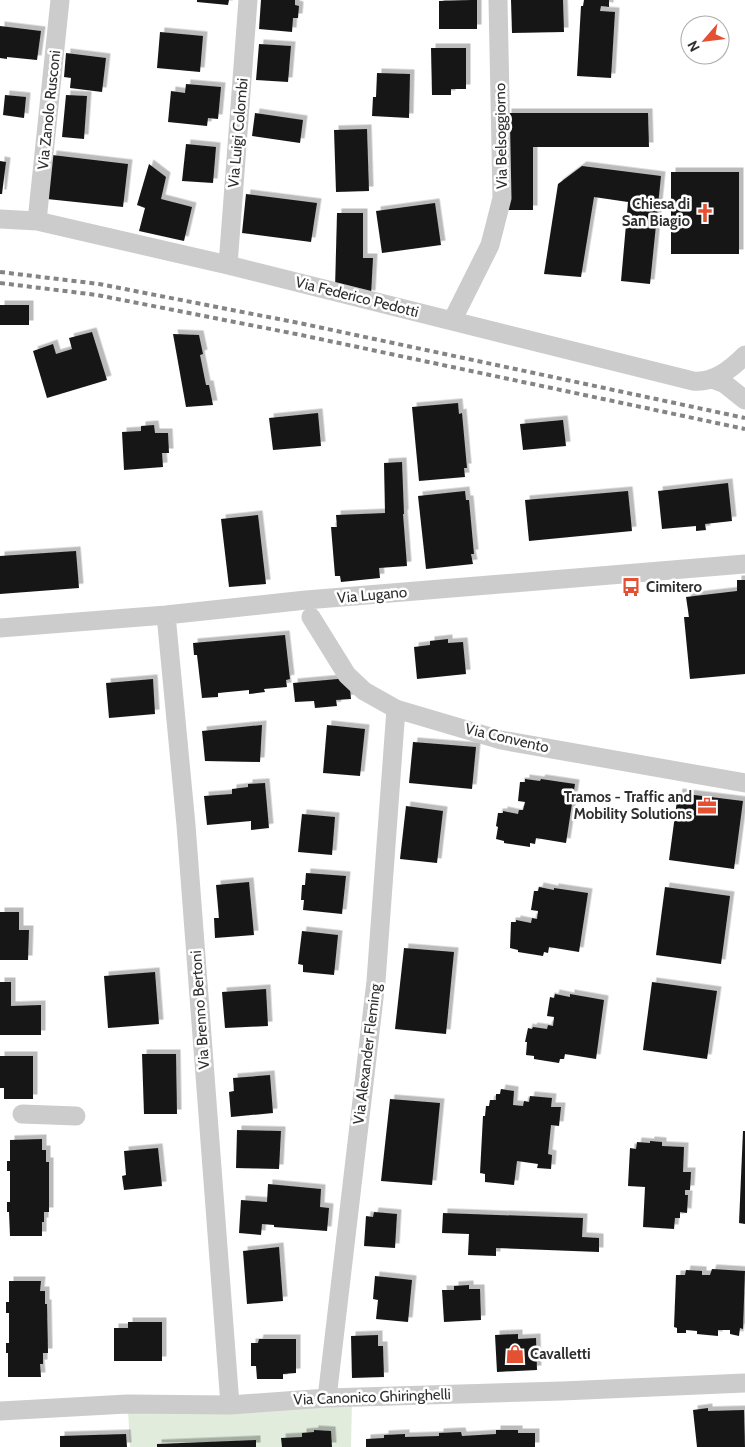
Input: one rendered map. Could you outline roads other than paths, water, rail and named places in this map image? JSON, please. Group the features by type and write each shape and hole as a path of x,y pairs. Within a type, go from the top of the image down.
{"street":[{"name":"Via Zanolo Rusconi","path":"37,221 60,0"},
{"name":"Via Luigi Colombi","path":"228,265 248,0"},
{"name":"Via Belsoggiorno","path":"452,321 490,245 502,198 498,0"},
{"name":"Via Federico Pedotti","path":"0,219 37,221 228,265 693,381 701,382 712,379"},
{"path":"712,379 728,370 745,356"},
{"path":"712,379 725,384 745,400"},
{"name":"Via Lugano","path":"0,628 166,615 306,600 745,564"},
{"name":"Via Brenno Bertoni","path":"166,615 186,825 230,1405"},
{"name":"Via Convento","path":"310,617 347,675 364,691 396,709 501,740 745,783"},
{"name":"Via Alexander Fleming","path":"327,1398 376,981 396,709"},
{"path":"22,1114 76,1116"},
{"name":"Via Canonico Ghiringhelli","path":"0,1411 127,1404 230,1405 327,1398 570,1391 745,1383"}],"railway":[{"path":"0,272 99,284 304,324 745,418"},
{"path":"0,283 97,295 301,335 745,429"}],"place":[{"name":"Chiesa di San Biagio","path":"705,213"},
{"name":"Cimitero","path":"631,587"},
{"name":"Tramos - Traffic and Mobility Solutions","path":"707,806"},
{"name":"Cavalletti","path":"515,1354"}]}
